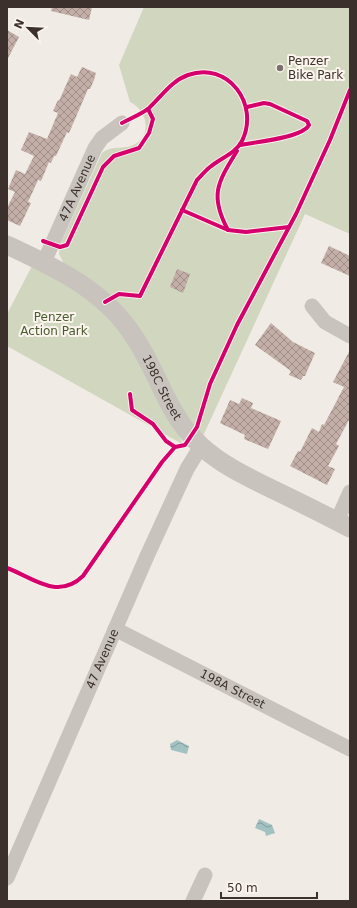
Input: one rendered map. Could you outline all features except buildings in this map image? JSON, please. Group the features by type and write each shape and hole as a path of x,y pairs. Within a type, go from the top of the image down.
{"street":[{"name":"47A Avenue","path":"44,262 95,148 102,138 122,123"},
{"name":"198C Street","path":"7,244 44,262 84,285 108,305 123,322 142,350 173,412 202,446 228,467 343,524"},
{"path":"312,306 325,322 350,336"},
{"name":"47 Avenue","path":"7,874 187,469 202,446"},
{"path":"343,524 350,492"},
{"name":"198A Street","path":"115,629 350,749"},
{"path":"193,901 205,875"}],"green space":[{"name":"Penzer Action Park","path":"144,7 350,7 350,234 305,214 203,436 171,394 64,264 59,254 60,245 102,153 106,150 133,145 142,138 145,133 146,127 143,115 135,105 130,102 119,65"},
{"name":"Penzer Action Park","path":"33,264 88,298 122,332 184,445 7,346 7,314"}],"water":[{"path":"177,740 189,746 187,754 171,750 170,744"},
{"path":"259,819 272,825 275,833 266,836 265,832 255,828"}],"cycle path":[{"path":"105,302 119,294 140,296 197,180 210,167 236,149 242,141 246,127 247,113 243,100 237,89 227,80 216,74 203,72 188,75 177,81 146,110 122,123"},
{"path":"7,568 45,585 64,587 73,583 83,576 162,462 175,447 185,445 197,427 210,384 237,325 296,214 330,140 350,90"},
{"path":"240,145 288,136 305,129 309,125 307,121 270,104 264,103 247,107"},
{"path":"43,241 60,247 67,245 103,167 114,156 139,148 149,133 153,119 148,109"},
{"path":"228,230 222,218 219,207 217,198 218,189 221,180 237,151"},
{"path":"182,210 228,230 246,232 289,227"},
{"path":"130,394 132,410 153,424 166,441 175,447"}],"place":[{"name":"Penzer Bike Park","path":"280,68"}]}
